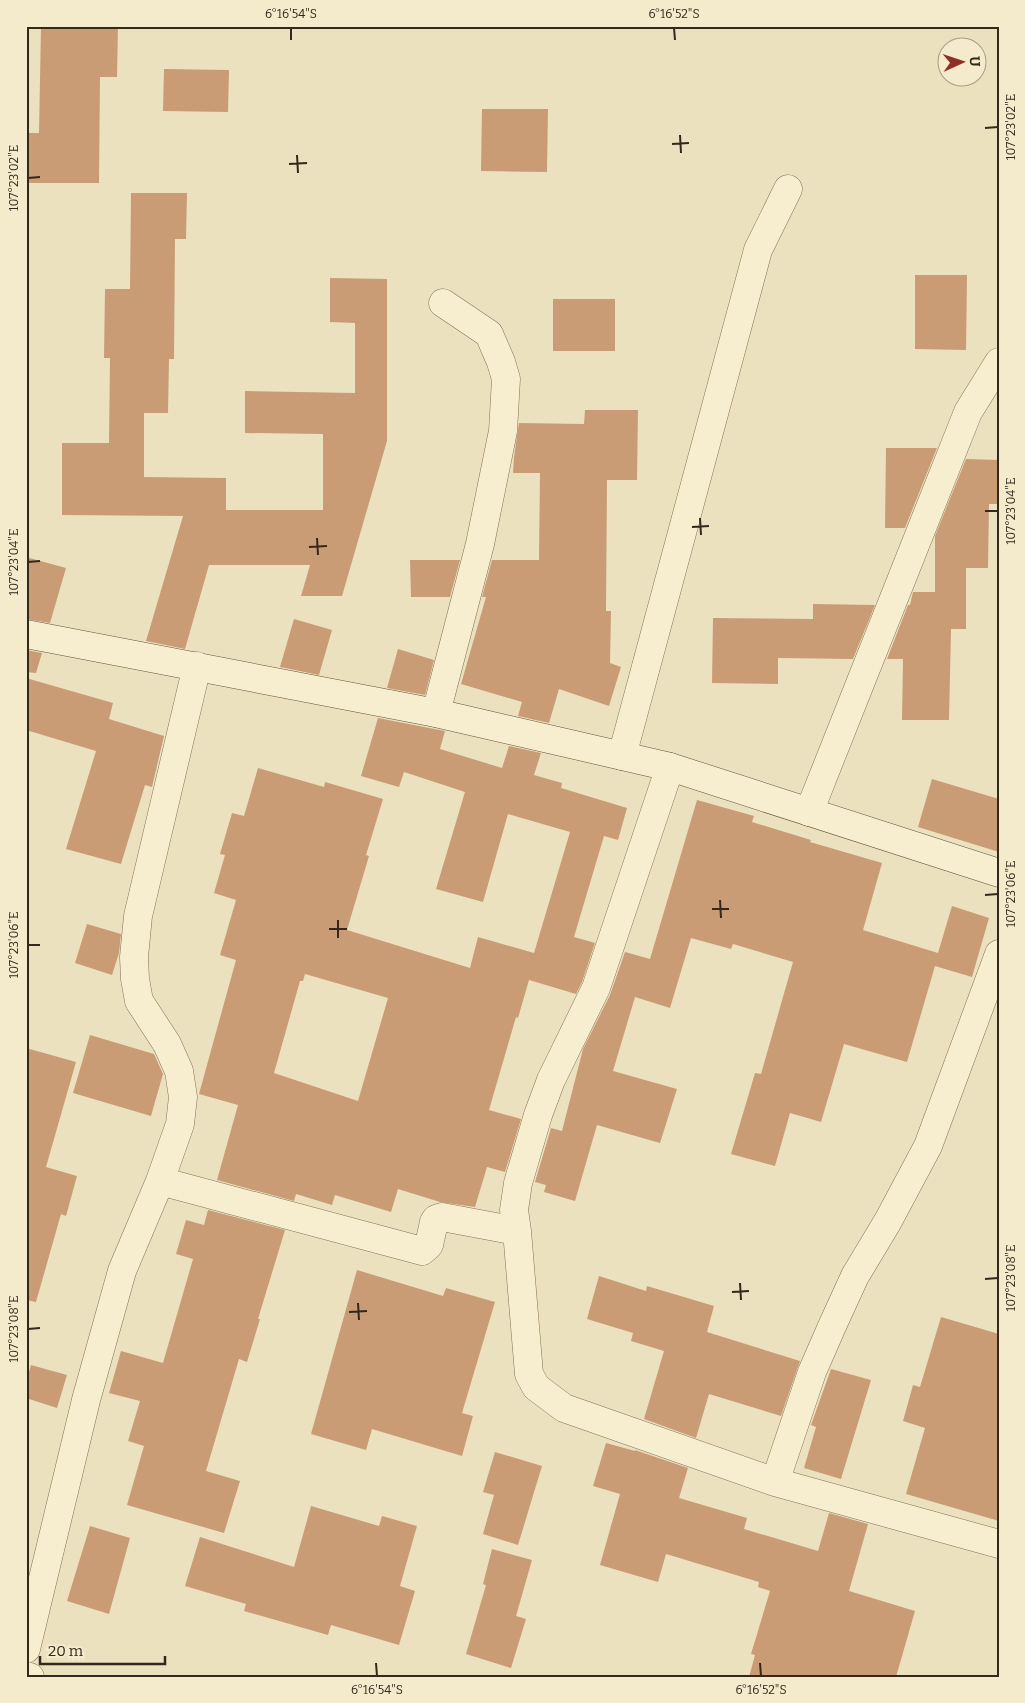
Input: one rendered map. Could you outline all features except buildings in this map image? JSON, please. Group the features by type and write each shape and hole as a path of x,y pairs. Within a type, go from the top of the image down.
{"street":[{"path":"622,756 758,250 788,189"},
{"path":"436,713 480,544 503,432 506,379 489,334 443,303"},
{"path":"809,812 968,412 999,362"},
{"path":"26,634 436,713 670,767 999,873"},
{"path":"26,1648 86,1400 122,1271 160,1181 180,1124 183,1097 179,1071 167,1044 139,1001 134,957 138,916 197,666"},
{"path":"670,767 596,988 555,1072 538,1115 518,1183 514,1210 529,1374 536,1388 564,1408 775,1482 999,1544"},
{"path":"775,1482 812,1372 832,1324 855,1276 888,1221 928,1146 999,954"},
{"path":"160,1181 422,1251 429,1245 434,1222 442,1217 517,1231"},
{"path":"26,1676 30,1677"}]}
